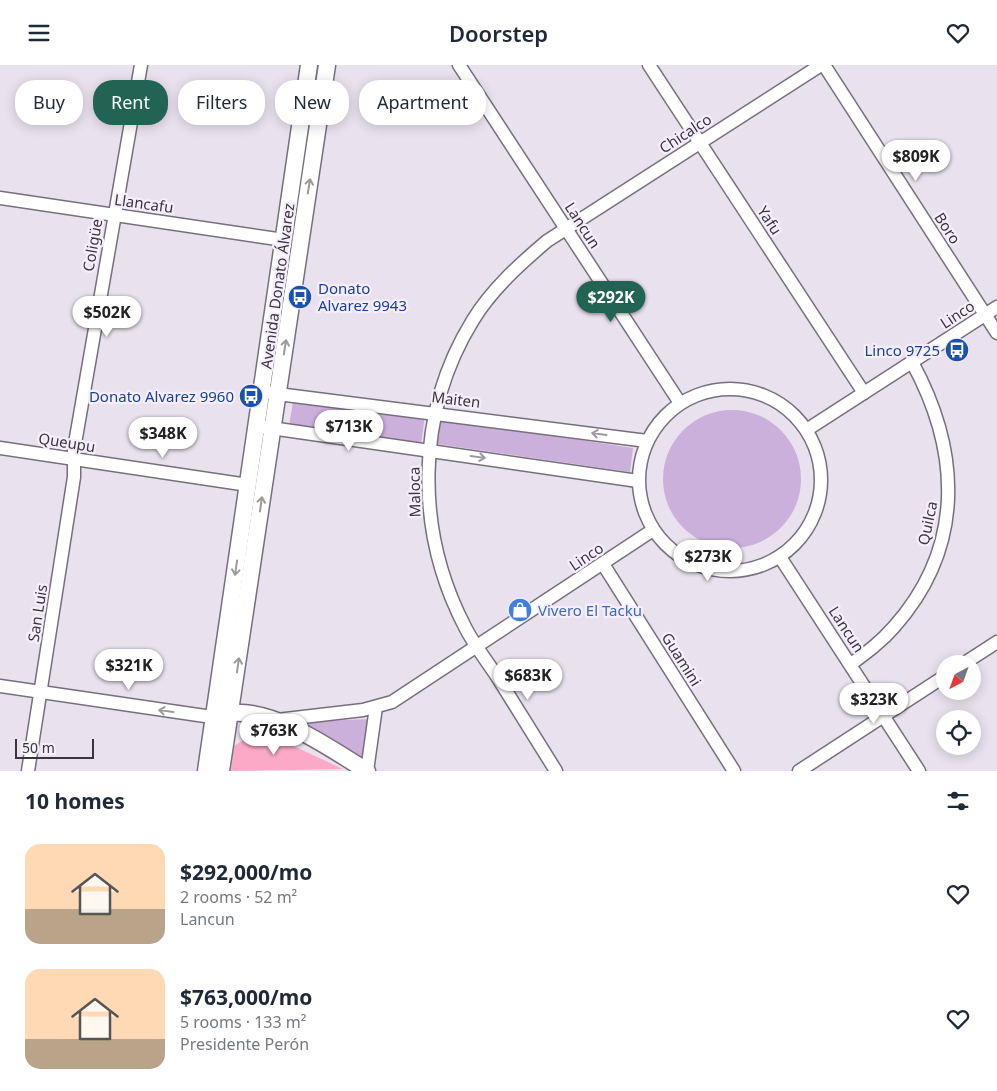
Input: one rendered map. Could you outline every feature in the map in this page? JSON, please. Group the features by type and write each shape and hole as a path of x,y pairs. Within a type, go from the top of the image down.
{"main road":[{"name":"Avenida Donato Álvarez","path":"223,714 265,427 262,392 309,65"},
{"name":"Avenida Donato Álvarez","path":"223,714 248,485 265,427 278,395 327,65"},
{"path":"223,714 246,712 278,719 367,771"},
{"path":"206,771 223,714"},
{"path":"222,771 223,714"}],"street":[{"name":"Coligüe","path":"74,460 114,215 142,65"},
{"name":"Lancun","path":"459,65 680,403"},
{"name":"Yafu","path":"649,65 864,393"},
{"name":"Chicalco","path":"566,228 822,65"},
{"name":"Boro","path":"822,65 997,333"},
{"name":"Llancafu","path":"0,198 284,240"},
{"name":"Maloca","path":"556,771 476,647 456,607 432,533 427,495 430,450 436,413 447,374 460,342 478,313 518,266 566,228"},
{"name":"Linco","path":"808,429 997,307"},
{"name":"Quilca","path":"851,665 879,642 913,603 926,581 944,529 949,494 948,457 928,391 912,362"},
{"path":"724,388 747,390 769,397 789,410 808,429 816,449 821,473 820,497 808,527 798,541 780,557 754,567 720,571 700,566 682,557 665,544 653,529 645,513 638,481 640,460 647,441 661,420 680,403 701,393 724,388"},
{"name":"Maiten","path":"262,392 647,441"},
{"path":"265,427 638,481"},
{"name":"Queupu","path":"0,449 248,485"},
{"name":"San Luis","path":"28,771 42,692 74,477 74,460"},
{"name":"Linco","path":"278,719 376,707 392,701 603,564 653,529"},
{"name":"Lancun","path":"780,557 919,771"},
{"name":"Guamini","path":"603,564 734,771"},
{"path":"977,655 997,642"},
{"path":"799,771 936,681"},
{"path":"0,686 205,716 223,714"},
{"path":"367,771 376,707"}],"shaded area":[{"path":"293,402 425,415 421,445 289,426"},
{"path":"732,410 758,415 781,430 796,453 801,479 796,505 781,528 758,543 732,548 706,543 683,528 668,505 663,479 668,453 683,430 706,415"},
{"path":"441,419 633,448 630,472 437,444"},
{"path":"371,719 365,769 292,722"}],"building":[{"path":"259,730 343,769 231,771 234,746"}],"place":[{"name":"Donato Alvarez 9943","path":"300,297"},
{"name":"Linco 9725","path":"957,350"},
{"name":"Donato Alvarez 9960","path":"251,396"},
{"name":"Vivero El Tacku","path":"520,610"}]}
